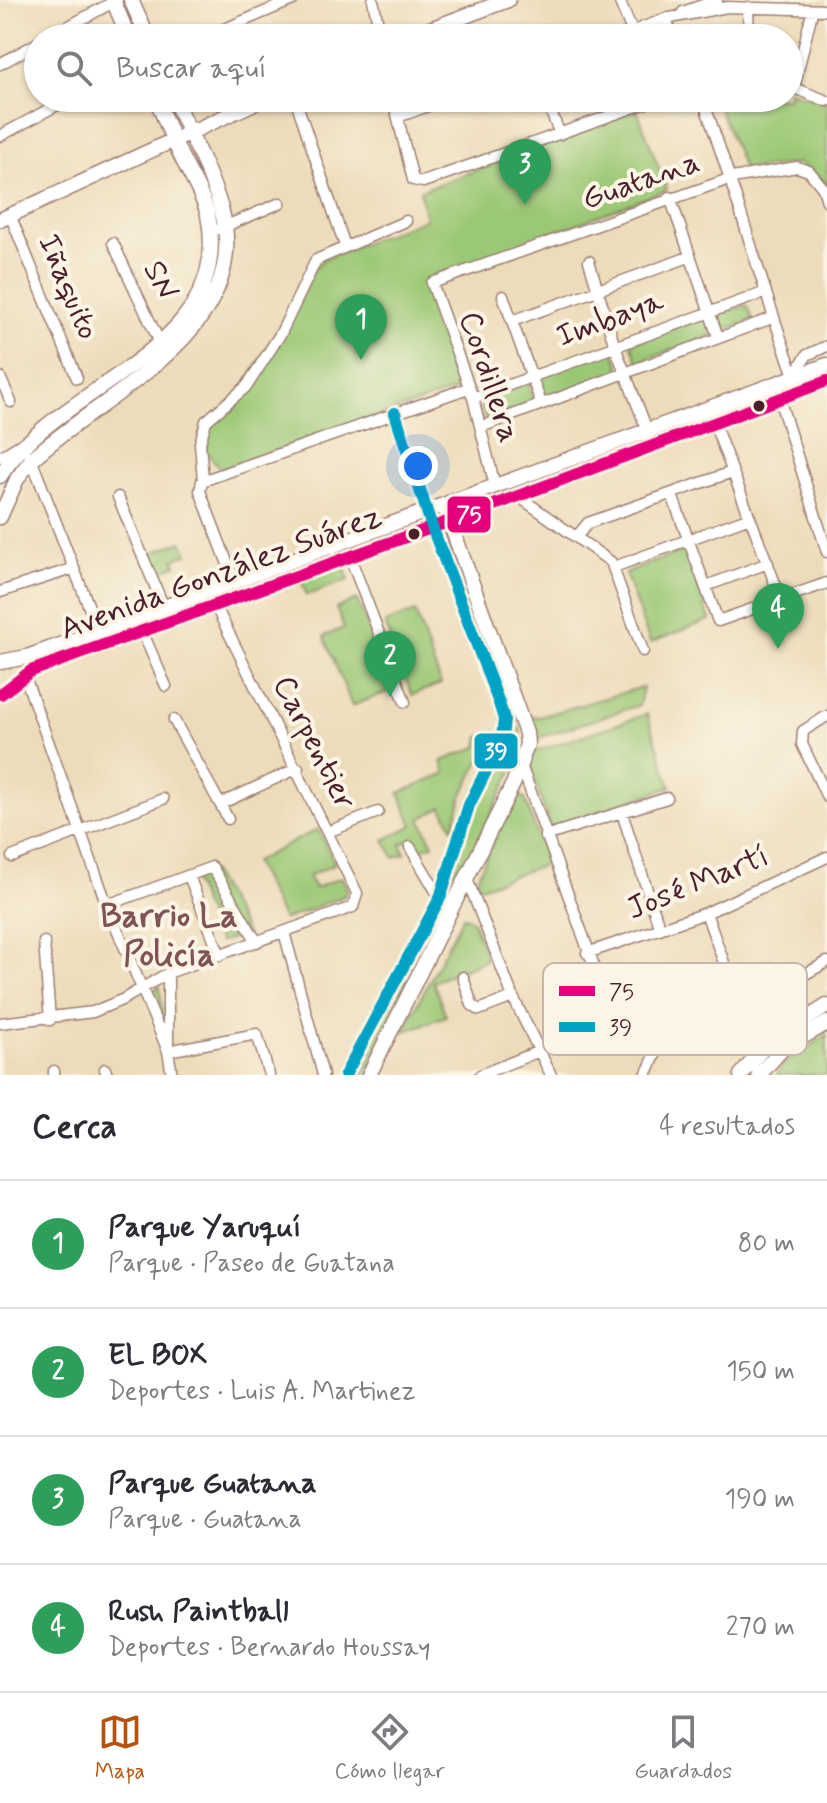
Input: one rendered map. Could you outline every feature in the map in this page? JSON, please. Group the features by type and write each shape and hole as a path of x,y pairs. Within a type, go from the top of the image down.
{"main road":[{"path":"131,0 142,24"},
{"path":"444,24 508,0"},
{"path":"114,1 123,24"},
{"path":"0,476 26,441 160,343 182,324 199,299 208,268 209,233 205,206 162,112"},
{"path":"0,517 17,479 31,460 193,330 210,305 219,281 224,227 180,112"},
{"path":"5,218 233,112"},
{"name":"Avenida González Suárez","path":"0,695 24,674 518,496 779,398 827,365"},
{"name":"Avenida González Suárez","path":"0,662 27,657 646,428 797,383 827,381"},
{"path":"345,1075 440,898 469,805 504,733 497,679 449,521 436,507"},
{"path":"369,1075 521,765 526,733 497,679 432,527 436,507"},
{"path":"0,669 3,683 0,695"},
{"path":"807,1016 827,1006"},
{"path":"807,1035 827,1023"},
{"path":"741,1075 756,1055"},
{"path":"759,1075 777,1055"}],"street":[{"path":"236,24 293,0"},
{"path":"373,0 378,24"},
{"path":"619,0 629,24"},
{"path":"651,24 717,0"},
{"path":"72,24 114,1"},
{"path":"665,19 764,3 812,12 827,10"},
{"path":"748,7 749,24"},
{"path":"803,45 812,12"},
{"path":"665,19 668,24"},
{"path":"0,64 24,51"},
{"path":"803,91 827,101"},
{"path":"0,136 44,112"},
{"path":"300,112 345,246"},
{"path":"397,112 413,180 423,182 621,112"},
{"path":"398,117 412,112"},
{"path":"551,112 560,134"},
{"path":"707,112 732,178 772,318 797,383"},
{"name":"Guatana","path":"432,283 670,197 732,178 797,167 809,171 823,188 827,201"},
{"path":"670,197 718,337"},
{"path":"209,233 280,203"},
{"name":"Iñaquito","path":"5,218 77,378"},
{"path":"234,580 200,491 203,480 200,443 206,421 247,386 281,333 316,260 406,221"},
{"name":"SN","path":"113,243 160,343"},
{"path":"512,321 689,257"},
{"path":"589,261 614,344 652,444"},
{"name":"Cordillera","path":"432,283 481,427 495,486"},
{"name":"Imbaya","path":"203,480 395,413 531,376 766,292"},
{"path":"503,296 541,403"},
{"path":"481,427 772,318"},
{"path":"797,383 807,355 827,346"},
{"path":"0,377 11,402"},
{"path":"779,398 827,552"},
{"path":"395,413 436,507"},
{"path":"714,423 781,599"},
{"path":"0,457 26,441 72,569 98,630"},
{"path":"577,536 588,523 732,472"},
{"path":"672,495 718,621 827,583"},
{"path":"518,496 577,536 614,567 643,651"},
{"path":"118,497 170,621"},
{"path":"614,567 750,517"},
{"path":"350,557 405,702"},
{"path":"706,586 768,563"},
{"path":"0,592 72,569"},
{"name":"Carpentier","path":"215,605 330,831 357,893 353,907 284,932"},
{"path":"142,631 166,686"},
{"path":"24,674 107,905 168,1051"},
{"path":"827,716 803,731 802,744 827,797"},
{"path":"174,720 228,819"},
{"path":"521,765 591,963"},
{"path":"220,804 298,768"},
{"path":"545,836 667,798"},
{"path":"12,857 163,799"},
{"path":"330,831 378,812"},
{"path":"622,813 660,929"},
{"path":"410,847 440,898"},
{"name":"José Martí","path":"587,953 706,913 827,857"},
{"path":"107,905 212,867 257,942"},
{"path":"189,876 220,955"},
{"path":"467,879 513,997 551,1075"},
{"path":"706,913 723,963"},
{"path":"0,1023 50,1020 93,1012 141,990 168,973 284,932 323,1075"},
{"path":"44,942 50,1020"},
{"path":"807,973 827,962"},
{"path":"168,973 168,1051 172,1075"},
{"path":"463,977 472,1005 479,1010 513,997"},
{"path":"168,1051 257,1034 269,1075"},
{"path":"480,1075 543,1046"},
{"path":"646,1075 655,1055"}],"green space":[{"path":"803,95 827,102 827,185 798,163 744,170 721,112 803,112"},
{"path":"632,112 638,112 667,190 442,274 442,278 430,282 465,387 222,469 205,452 209,423 237,399 312,272 323,259 426,219 420,191"},
{"path":"747,305 753,320 720,331 715,316"},
{"path":"706,316 712,336 638,362 631,343"},
{"path":"613,348 621,371 543,400 534,376"},
{"path":"528,382 535,402 486,420 479,401"},
{"path":"182,541 188,554 174,559 176,565 160,572 152,553"},
{"path":"685,550 710,620 650,643 625,573"},
{"path":"343,564 349,580 307,595 301,580"},
{"path":"357,600 393,690 352,706 324,636 344,628 336,608"},
{"path":"415,612 441,684 412,695 385,623"},
{"path":"501,681 521,731 520,755 364,1075 357,1075 446,896 475,803 505,744 497,682"},
{"path":"643,687 639,705 535,739 531,716 539,717"},
{"path":"647,714 671,787 550,827 530,766 534,752"},
{"path":"495,731 463,794 453,828 442,807 421,819 433,845 420,849 414,838 401,844 405,854 394,857 384,840 413,825 399,793 446,774 442,761 478,747 480,737"},
{"path":"519,796 525,799 547,864 478,888 477,878 510,805"},
{"path":"318,829 335,864 308,876 315,888 342,877 347,889 344,896 283,920 254,862"},
{"path":"211,871 246,933 219,943 192,877"},
{"path":"463,916 472,920 487,959 433,982 446,1016 403,1032"},
{"path":"160,986 164,1031 149,993"},
{"path":"827,1035 827,1075 776,1075 784,1064 797,1055 807,1055 807,1048"}],"transit line":[{"name":"75","path":"1,694 31,671 470,514 827,381"},
{"name":"39","path":"345,1075 440,898 469,805 502,739 504,719 432,527 395,413"}],"place":[{"name":"Parque Guatana","path":"525,205"},
{"name":"Parque Yaruquí","path":"361,360"},
{"name":"Rush Paintball","path":"778,649"},
{"name":"EL BOX","path":"390,697"}],"district":[{"name":"Barrio La Policía","path":"169,936"}]}
